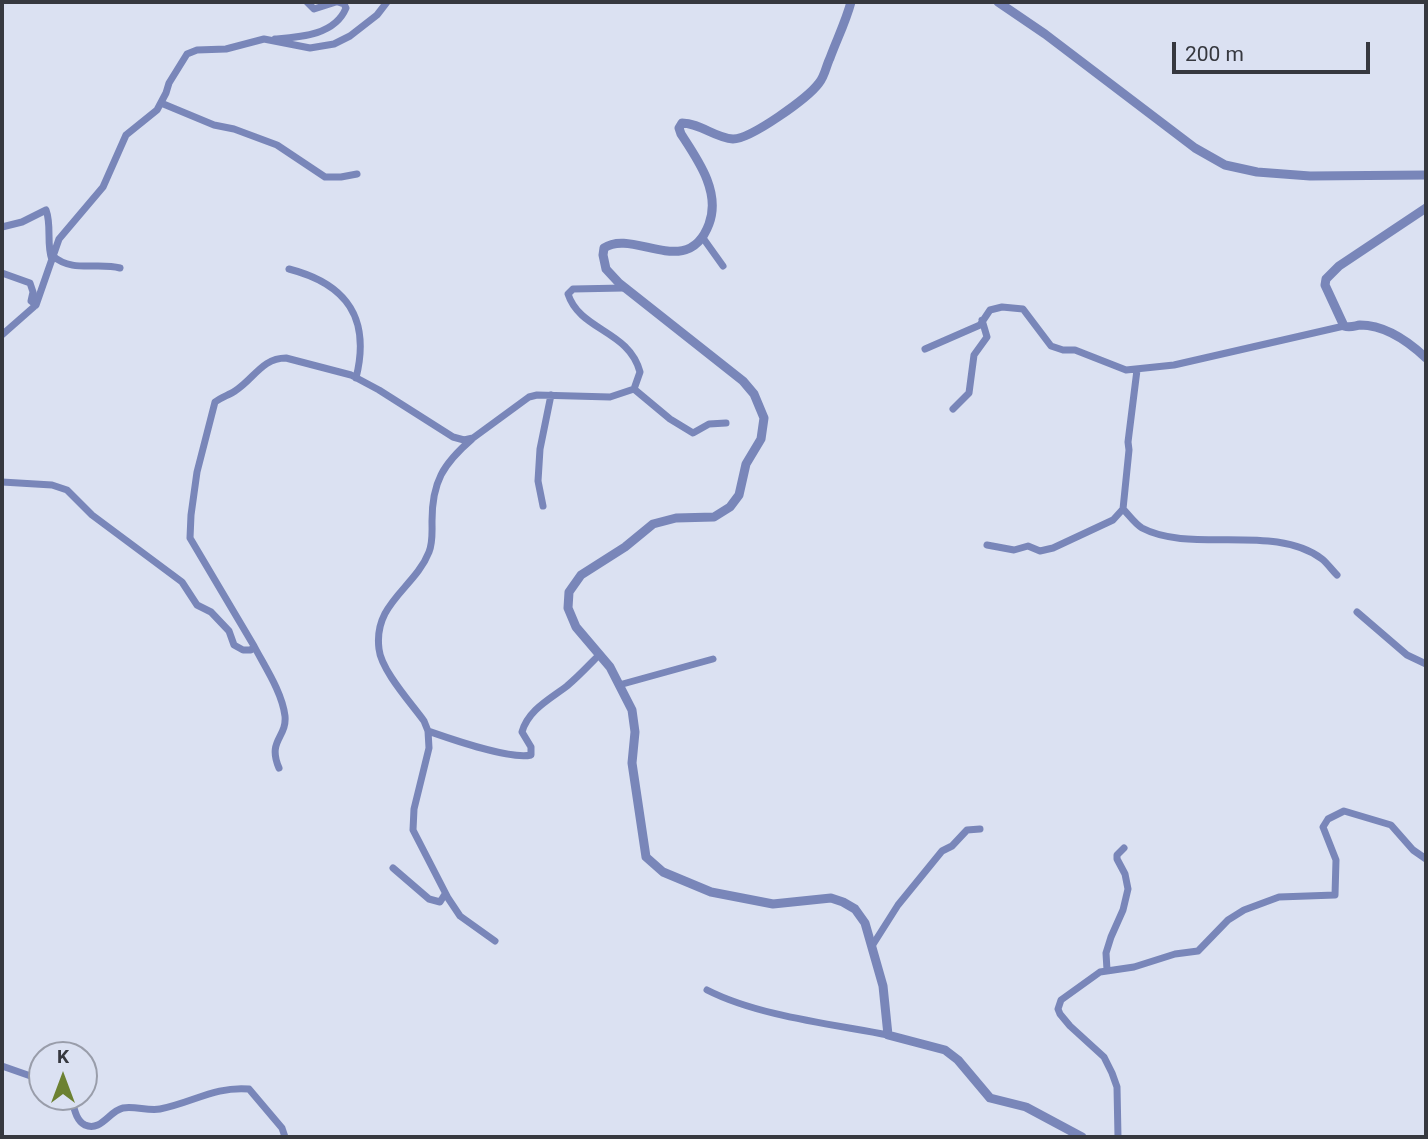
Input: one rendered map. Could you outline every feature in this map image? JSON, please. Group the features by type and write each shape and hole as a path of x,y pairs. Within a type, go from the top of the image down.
{"street":[{"path":"2,335 36,305 59,239 103,187 126,135 157,110 169,83 187,54 197,50 226,49 264,39 297,37 330,27 342,19 346,8 344,4 337,2 314,9 307,2"},
{"path":"264,39 310,48 334,44 350,36 377,15 387,2"},
{"path":"851,2 821,82 768,124 747,136 735,139 726,138 691,123 682,123 679,128 681,134 703,169 710,190 712,216 703,238 693,247 681,251 658,250 624,243 606,246 603,255 606,268 624,288 743,381 758,400 764,423 761,439 746,464 740,495 730,507 714,517 676,518 653,524 625,547 581,575 572,586 568,600 572,617 580,632 610,667 634,718 632,763 646,857 663,872 698,888 763,903 838,900 855,909 863,918 883,986 888,1035"},
{"path":"998,2 1045,34 1195,148 1225,165 1257,172 1310,176 1426,175"},
{"path":"161,103 215,125 277,145 325,177 357,174"},
{"path":"1344,326 1328,294 1326,279 1339,266 1426,208"},
{"path":"2,227 22,222 46,209 50,234 49,252 53,259 67,266 120,268"},
{"path":"703,238 723,266"},
{"path":"289,269 315,278 345,297 357,323 362,344 356,378"},
{"path":"2,273 30,283 33,292 31,301 36,305"},
{"path":"624,288 573,289 568,294 580,315 613,335 632,352 640,372 634,389"},
{"path":"925,349 980,325 990,310 1002,307 1023,309 1051,346 1075,350 1126,370 1174,365 1344,326 1387,329 1426,358"},
{"path":"953,409 969,393 974,355 987,337 982,320"},
{"path":"279,768 274,751 285,717 277,691 254,646 190,538 197,472 215,402 235,391 265,363 286,358 356,378 453,437 464,440 473,438"},
{"path":"987,545 1014,551 1028,546 1040,551 1053,548 1113,520 1123,509 1137,370"},
{"path":"495,941 460,916 445,894 413,830 414,809 429,748 428,732 424,721 384,665 379,649 381,622 391,601 428,556 432,545 435,484 455,453 529,397 610,397 634,389"},
{"path":"634,389 662,413 693,433 709,424 726,423"},
{"path":"543,506 538,481 540,449 551,395"},
{"path":"2,482 52,485 67,490 92,515 182,582 197,605 211,612 229,631 234,645 243,650 251,650 254,646"},
{"path":"1123,509 1140,527 1171,538 1238,539 1303,549 1322,559 1336,575"},
{"path":"1357,612 1407,655 1426,664"},
{"path":"428,732 512,755 531,755 531,747 522,732 525,723 536,709 575,679 599,655"},
{"path":"619,685 713,659"},
{"path":"1118,1137 1117,1087 1112,1073 1104,1057 1070,1026 1058,1009 1061,1000 1086,981 1107,970 1134,967 1175,954 1198,951 1237,913 1279,897 1335,895 1336,860 1323,827 1328,819 1344,811 1387,823 1413,850 1426,859"},
{"path":"872,946 898,905 942,851 952,846 967,830 980,829"},
{"path":"1107,970 1106,953 1126,900 1128,884 1117,859 1117,855 1124,848"},
{"path":"393,868 429,899 440,902 445,894"},
{"path":"706,990 751,1007 888,1035 945,1050 958,1060 990,1098 1026,1107 1082,1137"},
{"path":"2,1066 28,1075"},
{"path":"76,1111 80,1121 93,1126 120,1109 157,1110 215,1091 249,1089 282,1128 285,1137"}]}
